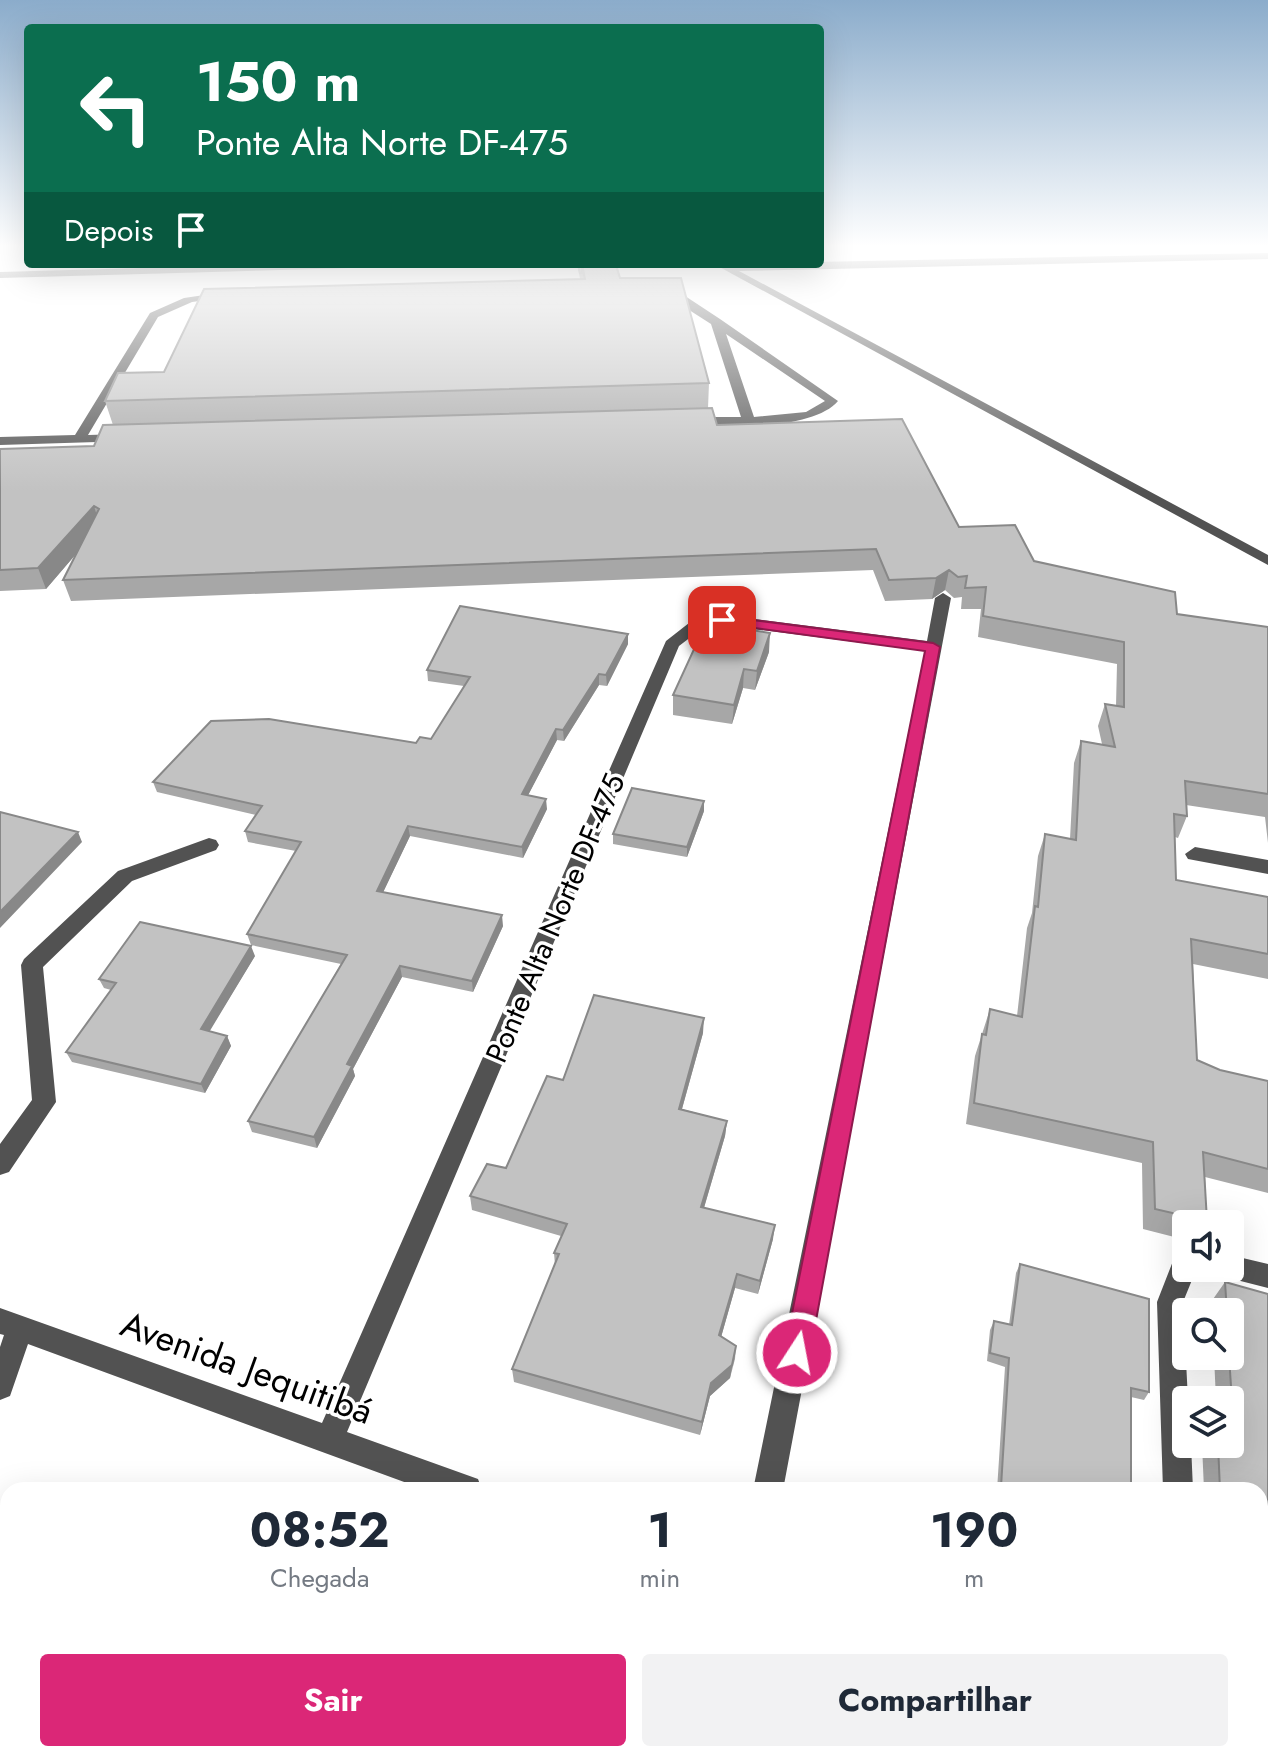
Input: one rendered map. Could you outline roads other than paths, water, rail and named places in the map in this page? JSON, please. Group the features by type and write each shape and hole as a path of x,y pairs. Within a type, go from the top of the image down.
{"street":[{"path":"79,440 147,327"},
{"path":"718,327 748,419"},
{"path":"668,422 800,418 828,409 832,401 725,327"},
{"path":"837,327 1268,561"},
{"path":"0,441 143,438"},
{"path":"771,1482 943,598"},
{"name":"Ponte Alta Norte DF-475","path":"330,1439 672,644 701,622 722,620 933,647"},
{"path":"0,1164 44,1102 32,965 125,876 209,845"},
{"path":"1195,854 1268,867"},
{"path":"1244,1270 1268,1276"},
{"path":"1178,1282 1170,1302 1178,1482"},
{"path":"0,1386 10,1325"},
{"name":"Avenida Jequitibá","path":"10,1325 446,1482"}]}
